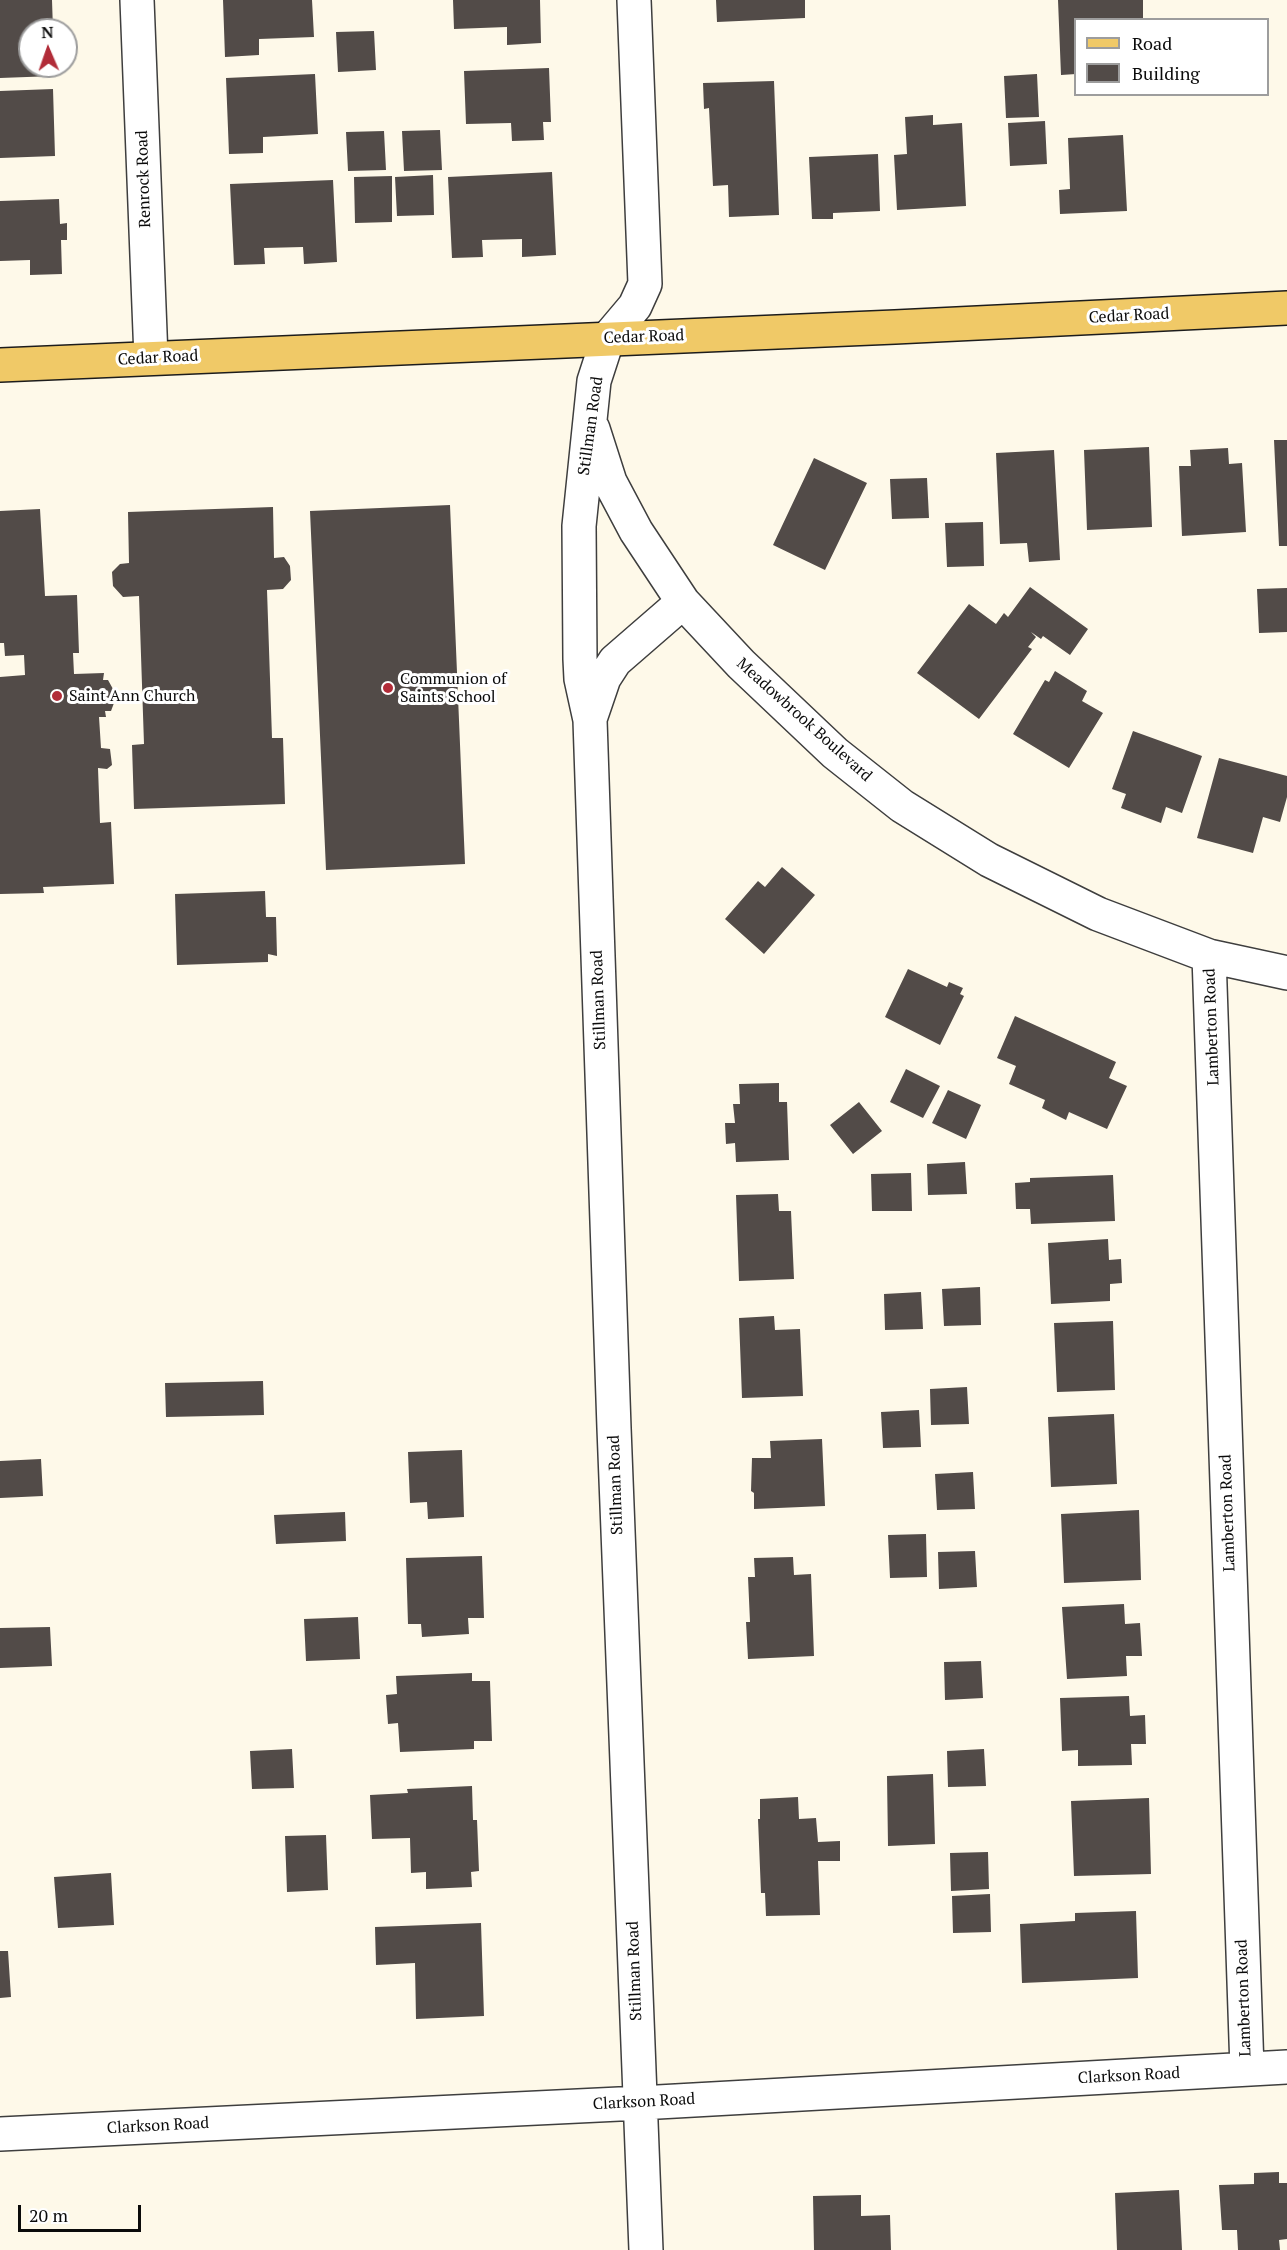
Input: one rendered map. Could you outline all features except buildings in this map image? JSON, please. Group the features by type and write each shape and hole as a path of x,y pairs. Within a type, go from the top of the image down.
{"main road":[{"name":"Cedar Road","path":"0,365 1287,308"}],"street":[{"name":"Renrock Road","path":"137,0 151,358"},
{"name":"Stillman Road","path":"634,0 645,284 635,306 608,338 594,381 579,526 580,659 581,679 590,720 646,2250"},
{"name":"Meadowbrook Boulevard","path":"590,422 610,482 630,522 683,602 741,664 835,753 902,806 989,860 1053,893 1098,914 1209,956 1287,974"},
{"name":"Stillman Road","path":"590,720 604,678 615,661 683,602"},
{"name":"Lamberton Road","path":"1209,956 1247,2069"},
{"name":"Clarkson Road","path":"0,2134 640,2103 1287,2067"}],"place":[{"name":"Communion of Saints School","path":"388,688"},
{"name":"Saint Ann Church","path":"57,696"}]}
